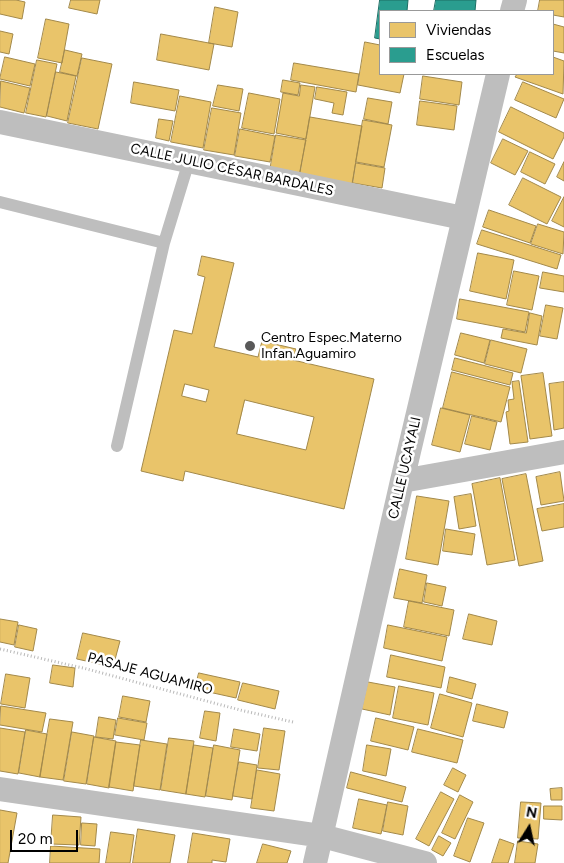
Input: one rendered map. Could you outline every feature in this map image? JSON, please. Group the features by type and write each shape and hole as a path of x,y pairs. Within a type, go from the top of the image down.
{"street":[{"name":"CALLE UCAYALI","path":"316,863 402,481 498,75"},
{"name":"CALLE JULIO CÉSAR BARDALES","path":"0,122 463,218"},
{"path":"402,481 564,452"},
{"path":"0,789 322,836 425,863"}],"lane":[{"path":"117,446 164,244 188,161"},
{"path":"0,202 164,244"}],"path":[{"name":"PASAJE AGUAMIRO","path":"0,649 87,669 240,710 293,722"}],"building: Viviendas":[{"path":"0,0 25,2 22,19 0,14"},
{"path":"71,0 100,0 97,14 69,8"},
{"path":"540,0 564,0 564,17 554,15 554,10 538,10"},
{"path":"215,7 238,12 232,47 209,43"},
{"path":"46,19 69,24 62,63 38,58"},
{"path":"554,24 564,27 564,53 554,51"},
{"path":"0,31 13,34 9,54 0,52"},
{"path":"161,34 214,44 209,70 157,60"},
{"path":"365,42 379,45 379,75 404,75 400,93 358,85"},
{"path":"65,50 82,54 77,76 60,72"},
{"path":"5,57 35,64 30,86 0,79"},
{"path":"554,57 564,61 563,94 515,77 516,75 554,75"},
{"path":"82,58 112,64 98,129 68,123"},
{"path":"37,60 57,64 46,117 26,113"},
{"path":"294,63 359,74 356,92 291,80"},
{"path":"56,72 76,76 67,121 47,116"},
{"path":"423,76 462,82 459,105 420,99"},
{"path":"283,80 300,83 298,95 281,92"},
{"path":"1,81 30,88 24,113 0,107"},
{"path":"134,82 179,90 175,111 131,103"},
{"path":"523,82 564,99 556,118 515,100"},
{"path":"218,85 243,89 239,111 213,106"},
{"path":"301,85 315,87 306,139 276,133 283,93 299,96"},
{"path":"317,87 347,92 343,115 332,113 334,103 315,99"},
{"path":"249,93 280,99 274,134 242,128"},
{"path":"180,96 211,102 203,148 171,142"},
{"path":"368,98 392,102 388,124 364,119"},
{"path":"420,101 457,106 454,130 417,125"},
{"path":"511,107 564,133 564,137 553,159 499,132"},
{"path":"212,108 241,113 234,155 204,150"},
{"path":"310,117 362,126 352,184 300,175"},
{"path":"159,119 173,121 169,141 156,138"},
{"path":"363,120 392,125 384,167 356,162"},
{"path":"240,129 275,136 270,162 235,156"},
{"path":"276,135 306,140 299,176 270,171"},
{"path":"503,139 528,151 515,175 491,163"},
{"path":"530,152 555,164 545,184 521,172"},
{"path":"564,162 564,181 557,177"},
{"path":"356,163 385,168 382,188 353,183"},
{"path":"523,178 561,197 547,224 509,205"},
{"path":"564,197 564,227 552,221"},
{"path":"489,210 536,226 530,243 483,227"},
{"path":"538,224 564,232 563,254 531,244"},
{"path":"482,230 561,255 557,269 477,244"},
{"path":"478,253 514,260 506,299 470,291"},
{"path":"202,256 234,263 214,347 258,357 262,341 296,349 293,360 374,379 344,509 185,471 183,481 141,471 174,330 192,334 205,277 198,275","holes":["185,384 209,390 206,402 182,396","245,400 314,417 306,450 237,434"]},
{"path":"514,271 539,276 532,310 507,305"},
{"path":"543,272 564,276 564,292 540,288"},
{"path":"460,299 529,312 525,332 457,319"},
{"path":"546,305 563,308 557,339 540,336"},
{"path":"530,313 542,316 537,345 501,338 503,329 526,333"},
{"path":"461,333 490,340 484,363 455,355"},
{"path":"491,340 527,349 521,373 485,364"},
{"path":"455,358 513,373 510,385 452,370"},
{"path":"452,372 510,387 501,422 443,408"},
{"path":"543,373 552,436 530,439 521,376"},
{"path":"519,381 528,442 510,444 506,412 509,411 508,400 514,399 512,382"},
{"path":"564,382 564,428 554,430 549,384"},
{"path":"441,408 470,415 460,452 432,445"},
{"path":"472,416 497,422 490,450 465,444"},
{"path":"560,472 564,501 541,505 536,477"},
{"path":"526,474 543,561 519,566 502,479"},
{"path":"500,478 515,560 487,565 472,484"},
{"path":"471,494 476,526 459,529 454,497"},
{"path":"417,496 449,501 438,565 406,559"},
{"path":"564,504 564,527 542,531 537,509"},
{"path":"446,529 475,534 472,555 443,551"},
{"path":"400,569 427,575 422,603 394,598"},
{"path":"427,583 446,587 442,606 424,602"},
{"path":"409,601 454,610 449,636 404,627"},
{"path":"469,614 497,621 492,645 463,639"},
{"path":"0,619 18,622 14,645 0,642"},
{"path":"19,625 37,629 33,651 15,647"},
{"path":"388,625 447,637 442,661 384,648"},
{"path":"83,633 120,641 113,667 77,659"},
{"path":"391,655 445,667 441,688 387,677"},
{"path":"53,665 75,668 73,687 50,683"},
{"path":"199,673 240,682 236,698 195,689"},
{"path":"6,674 30,678 25,708 1,704"},
{"path":"450,677 476,684 472,699 447,692"},
{"path":"368,682 395,687 390,715 362,709"},
{"path":"243,683 279,691 275,709 238,700"},
{"path":"399,686 434,693 428,725 393,718"},
{"path":"440,694 472,703 463,737 431,728"},
{"path":"123,696 150,701 146,722 119,717"},
{"path":"477,704 508,712 504,728 473,721"},
{"path":"1,706 46,713 42,732 0,725"},
{"path":"205,711 220,713 216,741 200,738"},
{"path":"99,717 116,720 113,739 96,737"},
{"path":"118,718 147,723 144,740 115,735"},
{"path":"376,718 414,727 408,750 371,741"},
{"path":"50,719 73,722 63,780 40,777"},
{"path":"0,728 25,732 18,774 0,771"},
{"path":"264,728 285,731 279,770 258,768"},
{"path":"234,729 260,734 257,751 231,747"},
{"path":"418,729 463,740 457,763 412,752"},
{"path":"26,730 47,734 40,777 19,773"},
{"path":"72,732 94,736 86,784 64,781"},
{"path":"94,737 116,741 109,788 87,784"},
{"path":"169,738 194,741 186,794 161,790"},
{"path":"141,740 167,744 160,790 134,786"},
{"path":"116,742 140,745 133,791 109,787"},
{"path":"194,745 213,748 205,797 186,794"},
{"path":"214,745 240,750 232,800 206,796"},
{"path":"367,745 391,749 386,776 363,771"},
{"path":"239,762 257,765 252,799 233,796"},
{"path":"453,768 466,775 458,792 444,785"},
{"path":"257,770 280,774 274,811 251,808"},
{"path":"351,772 406,787 402,802 347,788"},
{"path":"562,788 562,800 551,800 550,789"},
{"path":"441,792 454,799 429,846 416,839"},
{"path":"460,795 473,802 455,839 442,833"},
{"path":"359,799 387,805 381,834 353,828"},
{"path":"388,802 408,806 403,835 383,831"},
{"path":"521,802 541,803 538,839 518,838"},
{"path":"544,806 562,806 562,820 544,819"},
{"path":"0,810 17,813 8,863 0,863"},
{"path":"53,815 81,817 79,845 51,844"},
{"path":"468,818 484,823 470,862 454,856"},
{"path":"82,823 97,824 95,846 81,845"},
{"path":"138,829 175,835 170,863 133,863"},
{"path":"111,832 134,835 130,863 106,863"},
{"path":"193,833 230,839 226,862 212,860 212,863 188,863"},
{"path":"439,836 451,843 443,856 432,850"},
{"path":"500,839 514,844 508,863 492,863"},
{"path":"518,841 538,844 535,863 515,863"},
{"path":"263,844 291,851 287,863 257,863"},
{"path":"51,846 100,849 99,863 50,863"}],"building: Escuelas":[{"path":"380,0 408,0 407,10 379,10 379,39 375,38"},
{"path":"436,0 476,0 475,10 434,10"}],"place":[{"name":"Centro Espec.Materno Infan.Aguamiro","path":"250,346"}]}
